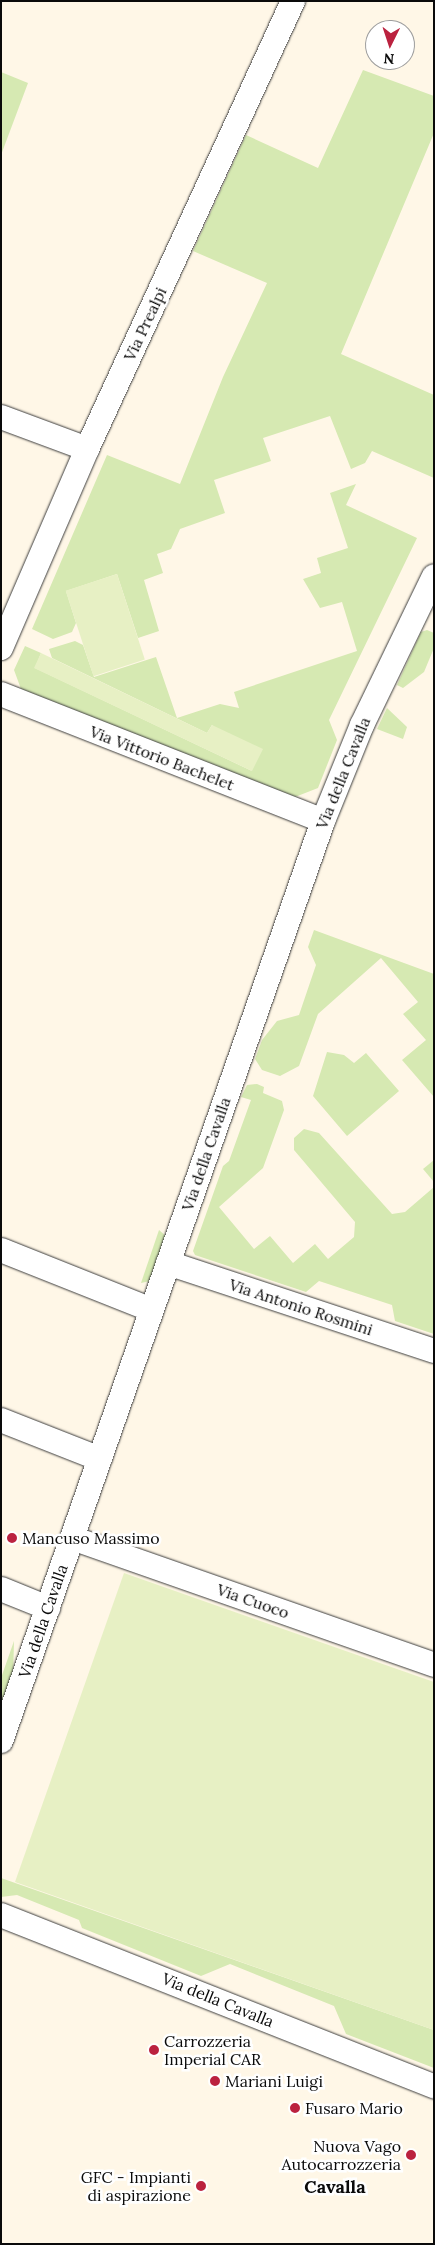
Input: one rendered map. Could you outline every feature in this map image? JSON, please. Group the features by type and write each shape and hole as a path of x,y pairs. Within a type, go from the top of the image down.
{"street":[{"name":"Via Prealpi","path":"1,648 87,449 293,1"},
{"path":"1,417 87,449"},
{"name":"Via della Cavalla","path":"1,1741 323,821 362,725 425,617 434,576"},
{"name":"Via Vittorio Bachelet","path":"1,694 323,821"},
{"path":"1,1250 152,1310"},
{"name":"Via Antonio Rosmini","path":"168,1264 434,1351"},
{"path":"1,1420 100,1459"},
{"name":"Via Cuoco","path":"72,1538 434,1665"},
{"path":"1,1589 48,1608"},
{"name":"Via della Cavalla","path":"1,1915 434,2086"}],"green space":[{"path":"363,70 434,96 434,133 341,354 434,395 434,478 372,451 365,463 351,469 330,416 263,438 271,461 214,480 225,513 180,529 171,549 157,554 163,573 144,580 159,631 138,638 117,574 66,591 76,623 72,632 53,639 32,629 107,455 180,484 223,377 267,283 193,251 246,135 318,168"},
{"path":"1,72 28,83 1,155"},
{"path":"356,484 346,505 417,538 329,720 337,740 318,788 295,797 21,689 14,670 25,646 41,653 35,668 252,771 212,725 207,733 52,658 49,649 75,641 83,645 94,677 156,657 177,718 220,704 239,708 234,692 357,651 342,602 320,608 303,579 321,573 317,558 348,548 330,493"},
{"path":"117,574 145,660 93,676 66,591"},
{"path":"427,630 434,633 434,648 424,672 403,688 397,685 421,632"},
{"path":"41,653 207,733 212,725 263,749 252,771 34,668"},
{"path":"387,708 407,727 403,739 377,729"},
{"path":"314,930 434,974 434,1097 402,1060 426,1040 403,1014 418,1002 381,958 318,1014 299,1066 280,1076 262,1070 255,1059 262,1040 277,1021 299,1015 316,965 308,947"},
{"path":"327,1052 344,1055 354,1063 366,1053 399,1091 347,1136 313,1096"},
{"path":"257,1084 264,1087 263,1093 282,1101 284,1110 263,1168 219,1207 254,1249 270,1236 293,1263 315,1244 328,1259 354,1237 355,1222 294,1150 294,1138 304,1129 319,1133 392,1214 405,1212 434,1187 434,1334 395,1321 392,1305 319,1281 306,1292 195,1255 193,1251 223,1166 229,1161 251,1100 241,1097 247,1085"},
{"path":"434,1160 434,1182 423,1169"},
{"path":"159,1230 166,1236 150,1281 141,1283"},
{"path":"124,1573 434,1682 434,2030 15,1882"},
{"path":"14,1641 13,1677 1,1711 1,1678"},
{"path":"1,1878 434,2030 434,2068 346,2034 334,2006 230,1964 201,1976 82,1928 79,1920 17,1895 1,1897"}],"place":[{"name":"Mancuso Massimo","path":"12,1538"},
{"name":"Carrozzeria Imperial CAR","path":"154,2050"},
{"name":"Mariani Luigi","path":"215,2081"},
{"name":"Fusaro Mario","path":"295,2108"},
{"name":"Nuova Vago Autocarrozzeria","path":"411,2155"},
{"name":"GFC - Impianti di aspirazione","path":"201,2186"}],"district":[{"name":"Cavalla","path":"335,2187"}]}
